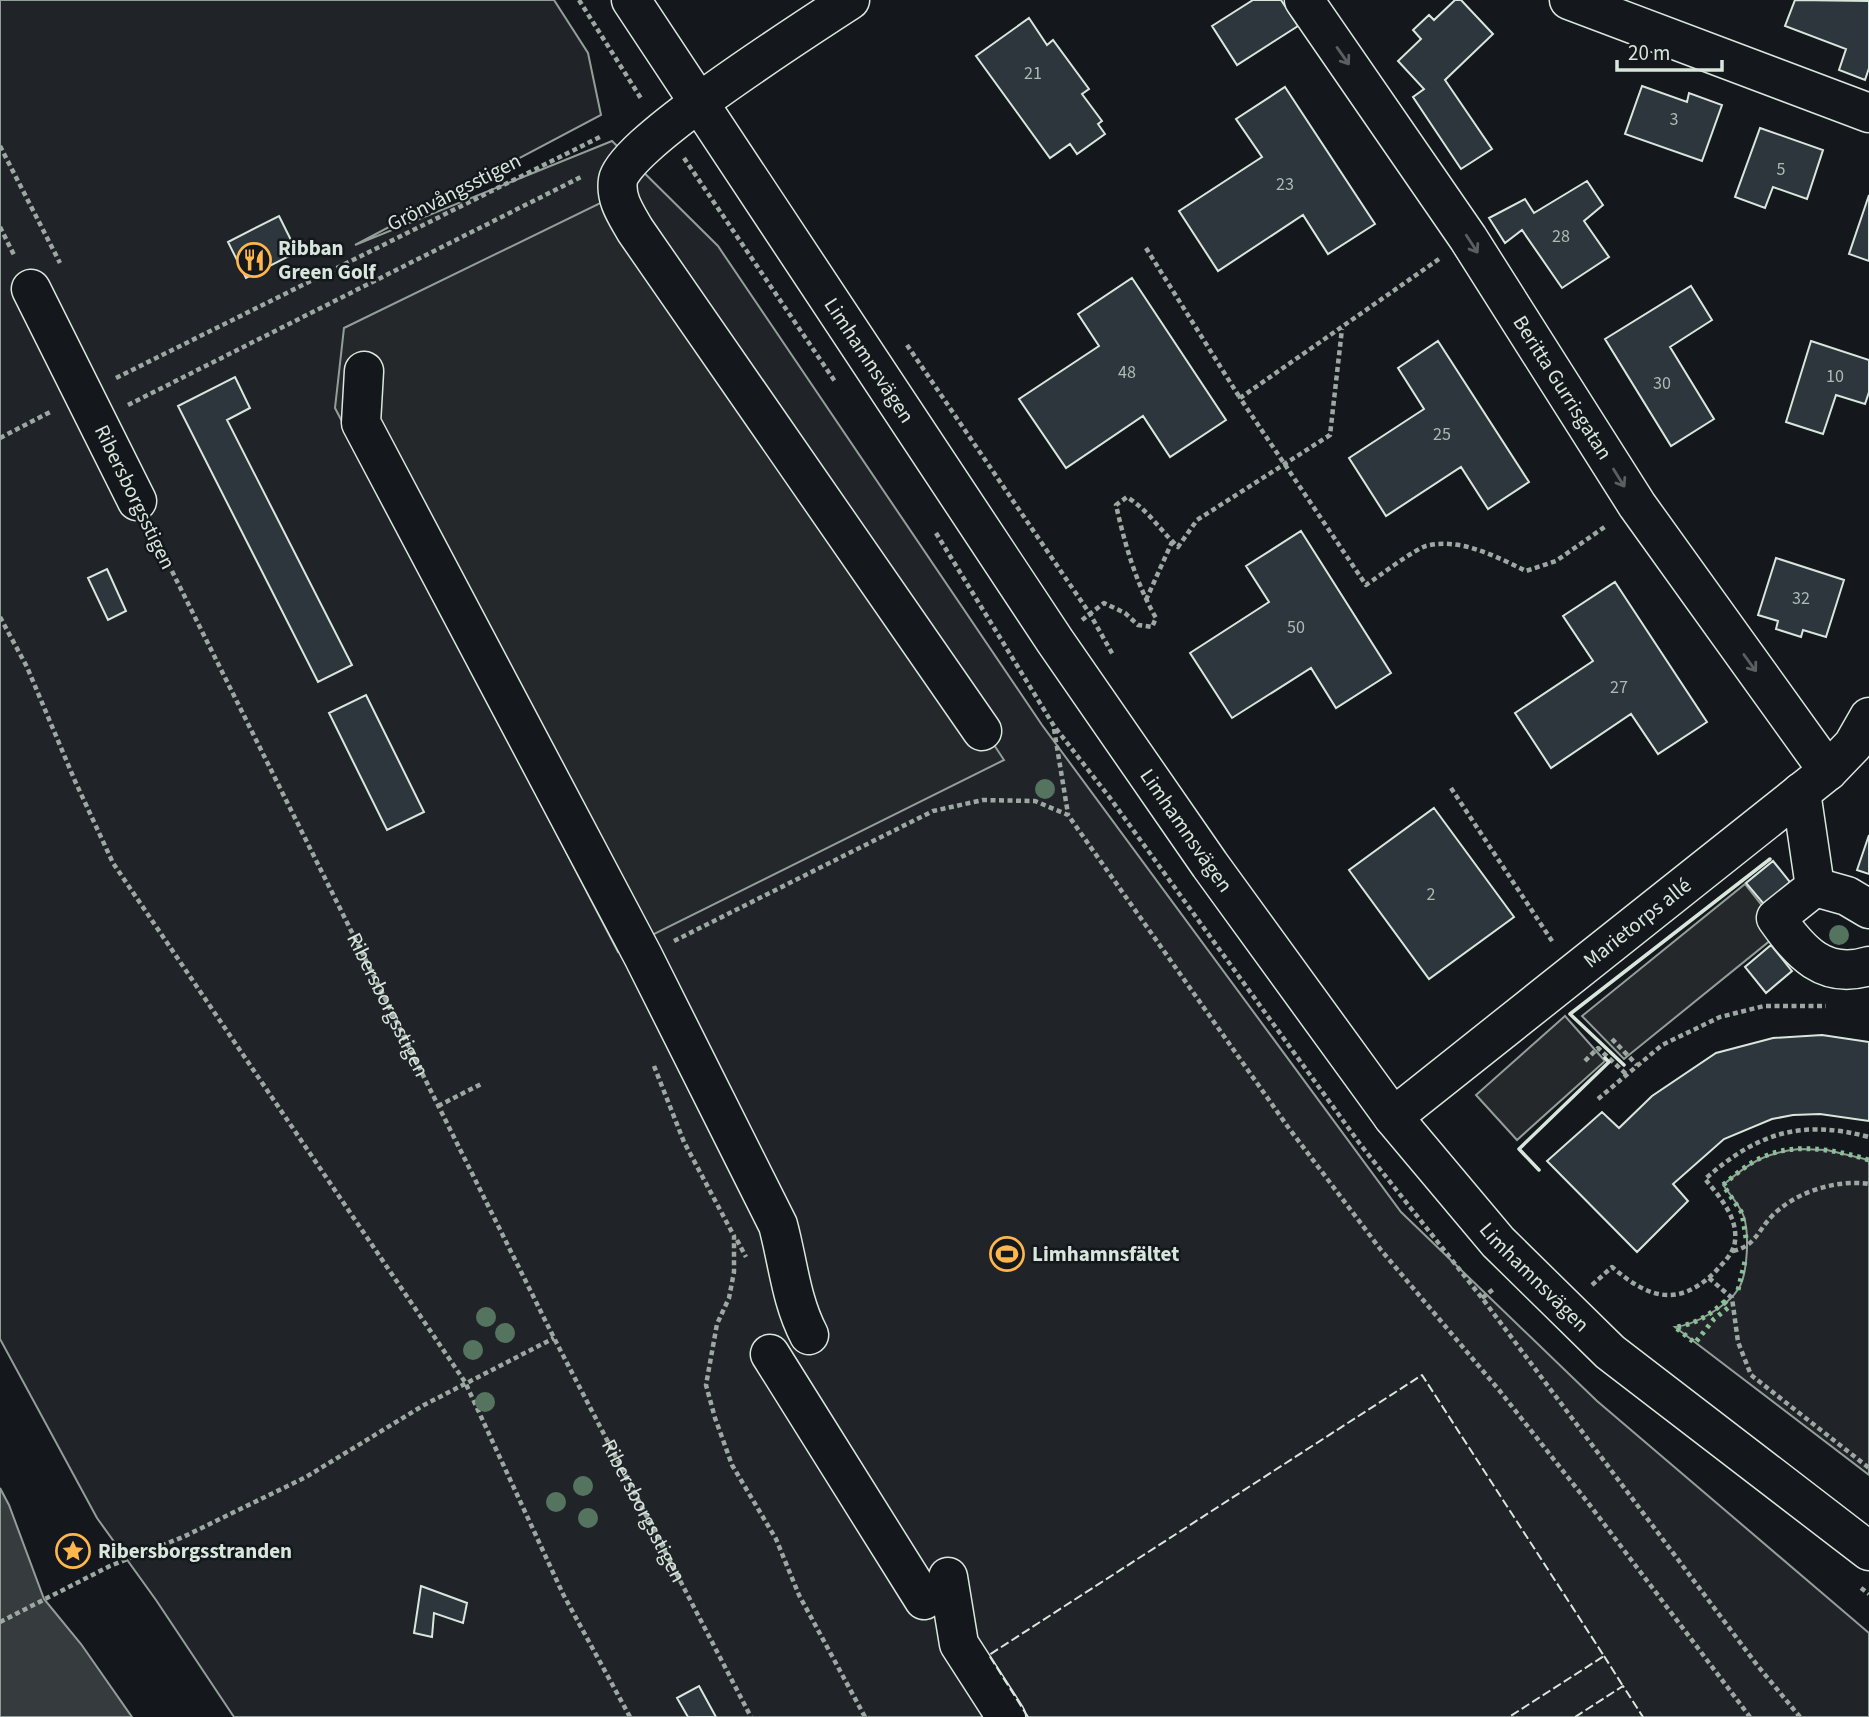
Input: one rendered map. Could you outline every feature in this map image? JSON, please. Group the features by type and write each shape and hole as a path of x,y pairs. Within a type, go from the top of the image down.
{"street":[{"name":"Limhamnsvägen","path":"631,0 1055,641 1210,866 1394,1117 1498,1242 1610,1352 1869,1551"},
{"path":"850,0 698,104 642,146 619,147 620,203 635,230 982,732"},
{"path":"1569,0 1869,113"},
{"name":"Beritta Gurrisgatan","path":"1306,1 1468,238 1814,781"},
{"name":"Ribersborgsstigen","path":"31,289 137,501"},
{"path":"363,371 361,423 643,956 778,1225 793,1300 809,1335"},
{"name":"Marietorps allé","path":"1394,1117 1814,781 1853,745 1869,717"},
{"path":"1814,781 1815,887"},
{"path":"1815,887 1847,896 1869,909"},
{"path":"1815,887 1776,918 1793,942 1814,961 1834,969 1856,970 1869,966"},
{"path":"770,1354 936,1589 959,1644 1006,1717"}],"path":[{"path":"579,0 640,98 664,129"},
{"path":"633,106 640,98"},
{"name":"Grönvångsstigen","path":"91,407 619,147"},
{"name":"Grönvångsstigen","path":"91,407 591,172 619,147"},
{"path":"1240,398 1468,238"},
{"path":"1146,248 1240,398 1366,585 1425,546 1456,544 1493,555 1526,571 1556,561 1637,505"},
{"path":"1055,641 1104,603 1125,612 1138,625 1152,627 1156,618 1140,590 1116,505 1127,497 1143,507 1162,532 1178,547 1197,520 1330,435 1342,328"},
{"path":"900,335 1090,614 1116,660"},
{"path":"0,438 91,407"},
{"name":"Ribersborgsstigen","path":"137,501 554,1338 751,1717"},
{"path":"1146,600 1172,542"},
{"path":"0,617 27,667 113,863 465,1382 563,1594 630,1717"},
{"path":"1054,726 1068,815 1289,1127 1381,1250 1589,1504 1750,1717"},
{"path":"1451,788 1573,974"},
{"path":"643,956 933,811 983,800 1035,801 1068,815"},
{"path":"1598,1099 1662,1045 1690,1029 1720,1017 1764,1006 1831,1007"},
{"path":"1612,1039 1637,1065"},
{"path":"1585,1061 1598,1048 1626,1074"},
{"path":"438,1106 482,1083"},
{"path":"1598,1295 1589,1288 1612,1267 1638,1288 1661,1295 1688,1291 1709,1278 1732,1251 1735,1241 1730,1213 1705,1179 1728,1159 1753,1144 1797,1130 1832,1130 1869,1138"},
{"path":"1360,1144 1482,1298 1757,1665 1800,1717"},
{"path":"1732,1251 1747,1248 1771,1217 1797,1198 1839,1185 1869,1184"},
{"path":"1709,1278 1732,1298 1738,1342 1751,1375 1869,1468"},
{"path":"0,1622 110,1566 183,1537 306,1477 465,1382 554,1338"}],"shaded area":[{"path":"0,0 554,0 588,53 601,115 355,245 612,141 718,246 1042,725 1401,1212 1597,1401 1869,1633 1869,1717 234,1717 97,1518 0,1339"},
{"path":"629,189 1004,760 618,952 335,408 344,328"},
{"path":"1745,884 1782,931 1624,1059 1582,1016"},
{"path":"1565,1016 1605,1061 1517,1140 1476,1095"},
{"path":"1799,1149 1827,1150 1869,1160 1869,1475 1675,1327 1692,1323 1719,1308 1734,1295 1742,1281 1747,1253 1746,1224 1740,1208 1723,1185 1758,1160"},
{"path":"0,1488 9,1505 44,1599 81,1644 132,1717 0,1717"}],"building":[{"path":"1253,0 1281,0 1298,26 1237,65 1212,26"},
{"path":"1455,0 1461,0 1493,34 1445,80 1492,149 1461,169 1413,97 1424,89 1398,61 1421,39 1413,30 1429,15 1434,20"},
{"path":"1795,0 1869,1 1869,68 1865,80 1839,70 1846,49 1785,26"},
{"path":"1029,18 1047,45 1053,40 1089,89 1082,94 1102,121 1098,124 1105,134 1077,154 1070,144 1050,158 976,56"},
{"path":"1642,86 1687,102 1689,93 1722,105 1702,161 1625,134"},
{"path":"1285,87 1375,224 1328,254 1303,215 1218,271 1179,211 1262,157 1236,119"},
{"path":"1760,128 1823,150 1807,199 1773,187 1765,208 1735,197"},
{"path":"1587,181 1603,205 1584,221 1609,257 1562,288 1522,230 1505,243 1489,218 1525,199 1534,213"},
{"path":"1869,195 1869,261 1849,254"},
{"path":"279,216 297,252 246,278 228,242"},
{"path":"1132,278 1226,420 1170,457 1143,416 1066,468 1019,399 1099,346 1078,314"},
{"path":"1691,286 1712,320 1670,347 1714,419 1671,446 1605,339"},
{"path":"1438,341 1529,482 1488,509 1461,467 1386,516 1349,458 1424,409 1398,368"},
{"path":"1811,341 1869,360 1869,392 1865,404 1836,395 1823,434 1786,422"},
{"path":"235,377 250,408 227,420 352,665 318,682 178,406"},
{"path":"1301,531 1391,673 1336,708 1311,668 1232,718 1190,653 1269,602 1246,566"},
{"path":"1776,558 1844,580 1826,637 1803,630 1801,637 1776,629 1778,621 1758,615"},
{"path":"107,569 126,611 108,620 88,578"},
{"path":"1615,582 1707,722 1658,754 1631,714 1551,768 1515,713 1593,661 1563,616"},
{"path":"366,695 424,812 387,830 329,713"},
{"path":"1434,808 1514,917 1429,979 1349,870"},
{"path":"1869,835 1869,874 1857,870"},
{"path":"1773,861 1794,887 1768,909 1746,883"},
{"path":"1771,945 1792,971 1766,993 1745,967"},
{"path":"1822,1035 1869,1042 1869,1121 1820,1114 1793,1115 1772,1119 1724,1139 1673,1184 1688,1201 1637,1252 1547,1161 1602,1112 1619,1128 1652,1096 1716,1053 1773,1038"},
{"path":"421,1586 467,1603 463,1623 434,1613 432,1637 414,1633"},
{"path":"699,1686 716,1717 688,1717 677,1698"}],"hedge":[{"path":"1746,1238 1742,1213 1723,1185 1752,1162 1775,1152 1802,1149 1843,1153 1869,1160"},
{"path":"1738,1290 1746,1257"},
{"path":"1724,1302 1729,1307 1714,1319 1695,1343 1675,1327 1701,1319 1724,1302"}],"fence":[{"path":"1028,1717 989,1655 1422,1375 1604,1656 1509,1717"},
{"path":"1604,1656 1623,1686"},
{"path":"1575,1717 1623,1686 1643,1717"}],"wall":[{"path":"1624,1065 1570,1014 1770,859"},
{"path":"1539,1170 1519,1149 1609,1062 1605,1058"}],"place":[{"name":"Ribban Green Golf","path":"254,260"},
{"name":"Limhamnsfältet","path":"1007,1254"},
{"name":"Ribersborgsstranden","path":"73,1551"}]}
